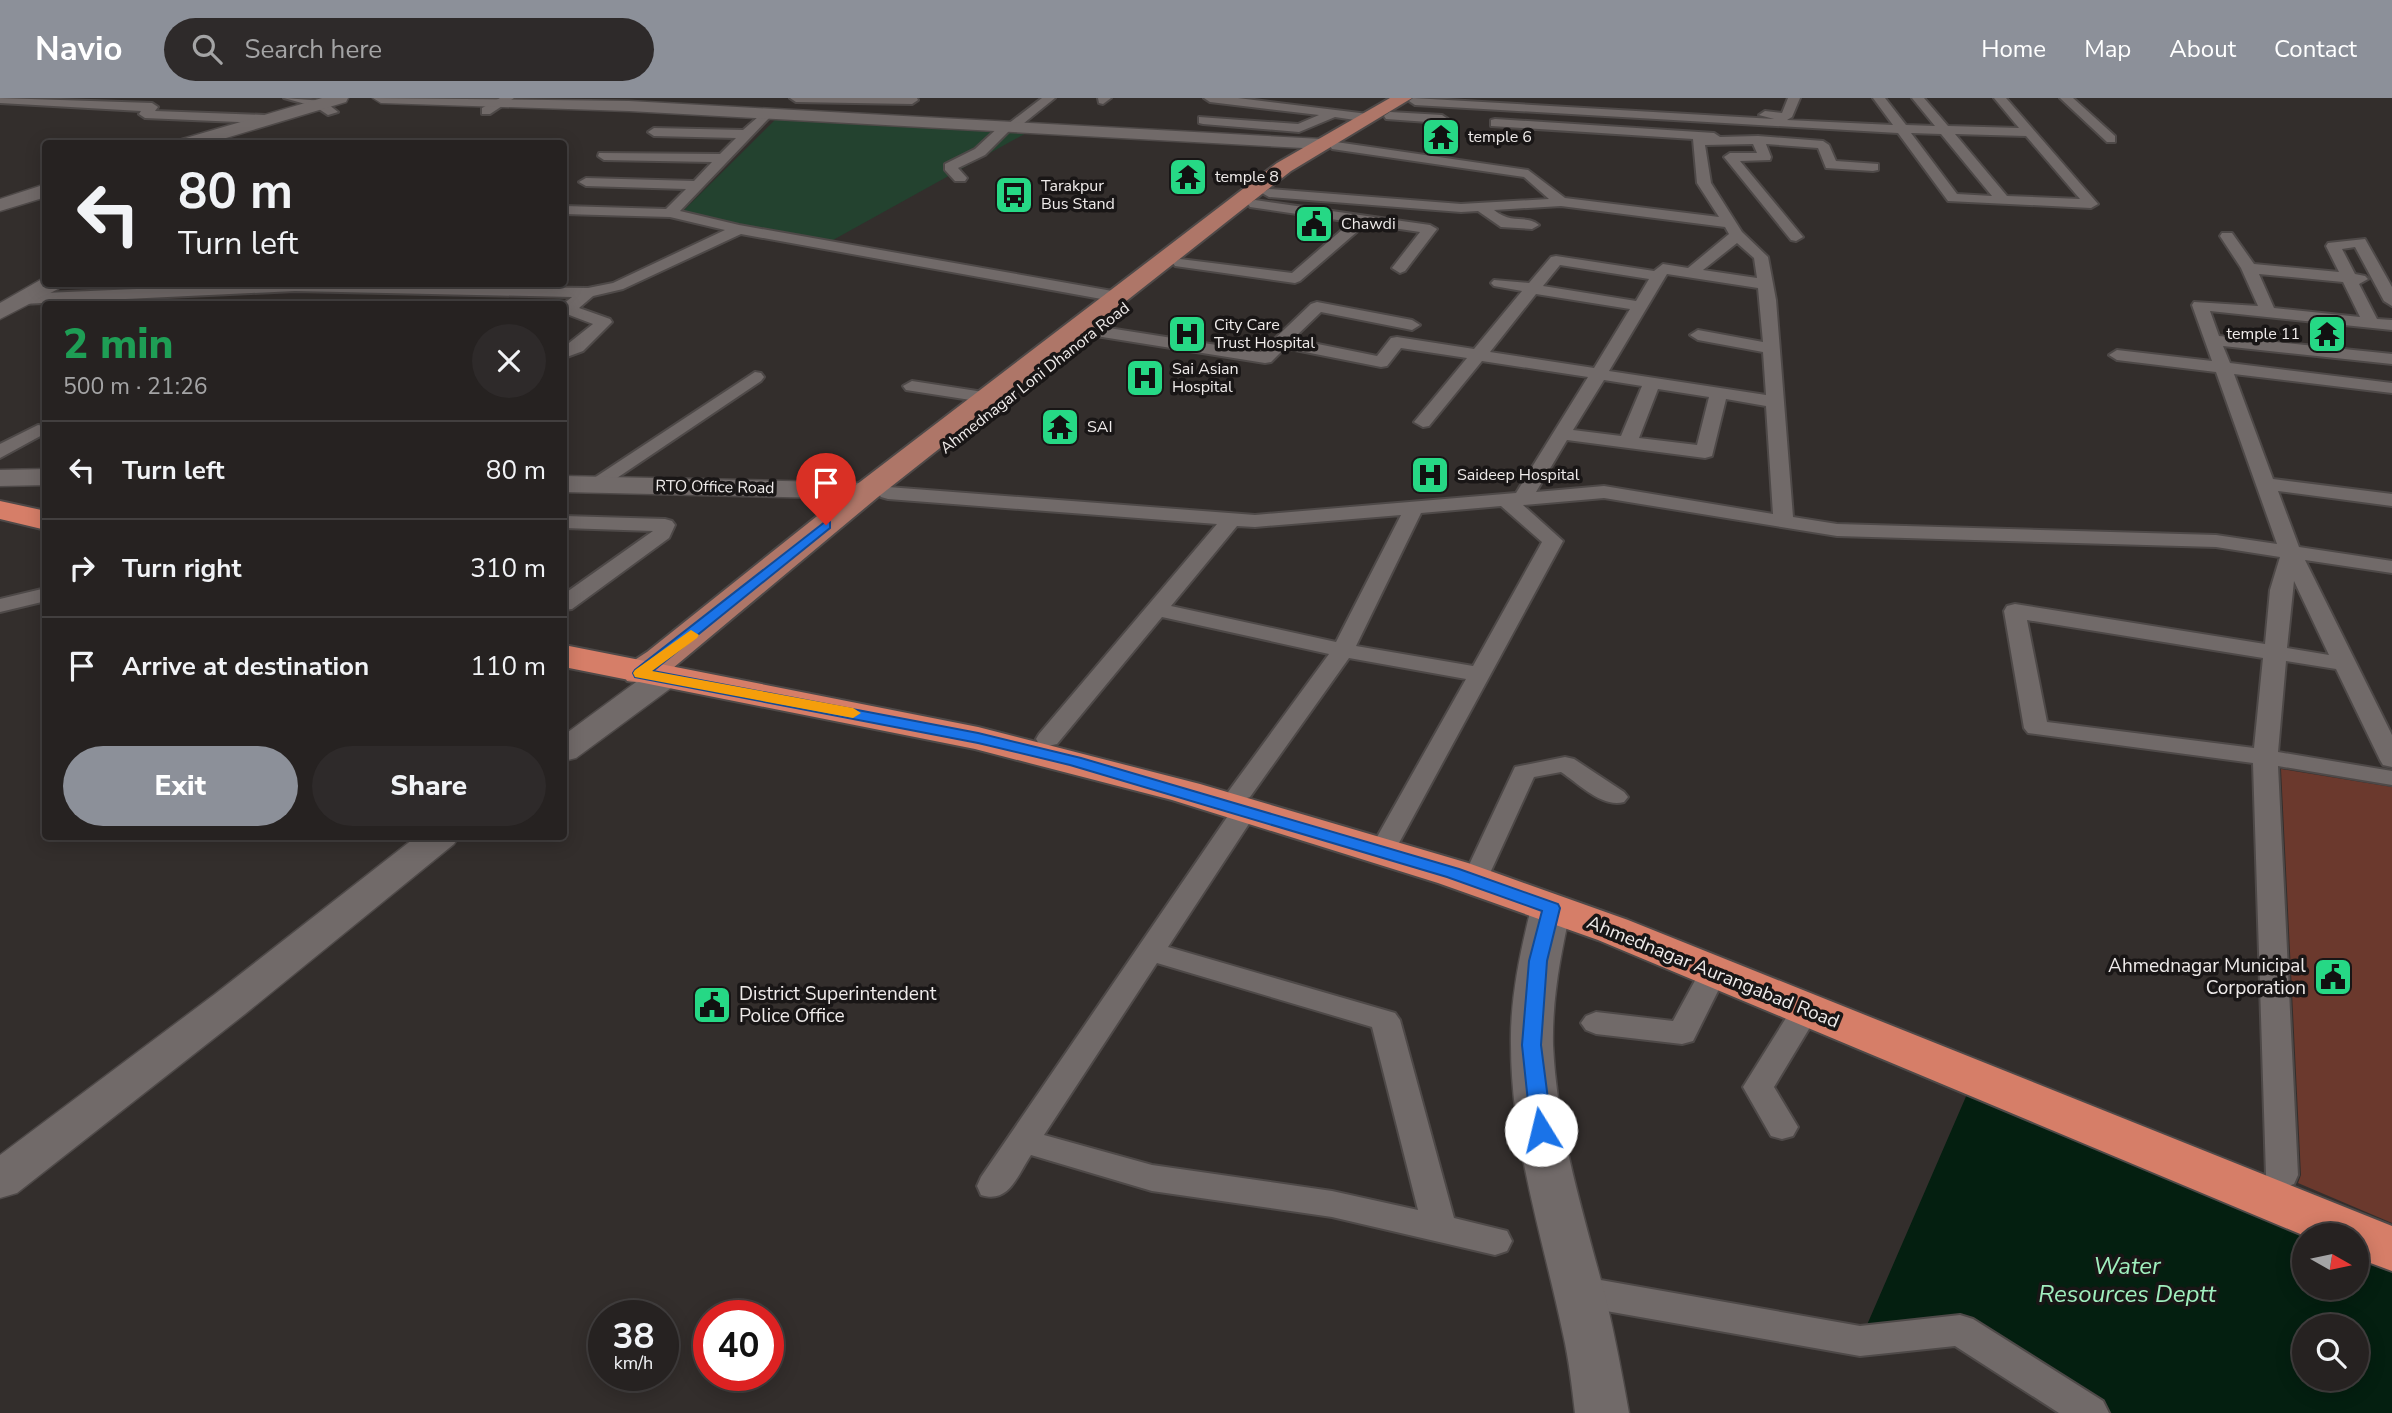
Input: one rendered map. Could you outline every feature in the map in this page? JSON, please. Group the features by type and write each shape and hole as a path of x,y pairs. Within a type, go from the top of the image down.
{"highway":[{"path":"0,495 42,505"},
{"path":"0,510 42,521"},
{"path":"567,640 661,669 989,725 1048,739 1243,801 1390,837 1482,865 1623,914 2392,1221"},
{"name":"Ahmednagar Aurangabad Road","path":"567,656 661,669 978,738 1243,801 1613,930 2392,1249"}],"main road":[{"name":"Ahmednagar Loni Dhanora Road","path":"661,669 990,398 1284,167 1390,116 1413,99"},
{"name":"Ahmednagar Loni Dhanora Road","path":"878,492 1096,331 1329,145 1368,118 1413,99"}],"street":[{"path":"163,98 145,114 265,119"},
{"path":"290,98 331,105"},
{"path":"381,98 497,104 629,106 1329,145 1528,174 1561,202"},
{"path":"796,98 912,100"},
{"path":"960,178 950,167 980,152 1008,127 1049,98"},
{"path":"1211,98 1266,101 1368,118"},
{"path":"1521,98 1625,102 1741,121 2029,132"},
{"path":"1413,99 1786,117 1794,98"},
{"path":"1879,98 1953,198 2091,204 2000,98"},
{"path":"1918,98 2003,200"},
{"path":"2066,98 2110,139"},
{"path":"0,99 151,108"},
{"path":"0,110 22,101"},
{"path":"1250,124 1266,101"},
{"path":"198,140 265,119 331,105"},
{"path":"670,213 766,114"},
{"path":"1203,120 1299,128 1333,114"},
{"path":"1390,116 1458,120"},
{"path":"1741,121 1758,140 1765,156 1730,157 1796,237"},
{"path":"1485,122 1824,145 1831,165 1873,167"},
{"path":"654,132 746,134"},
{"path":"1758,140 1698,141 1704,183 1734,229 1761,257 1771,348 1783,521"},
{"path":"604,156 723,158"},
{"path":"586,182 697,185"},
{"path":"0,205 42,191"},
{"path":"1262,198 1461,208 1561,202 1734,229"},
{"path":"1262,198 1363,219 1430,229 1400,268"},
{"path":"1482,207 1501,223 1532,225"},
{"path":"567,210 670,213 739,229 1118,297"},
{"path":"1180,263 1294,278 1363,219"},
{"path":"337,287 588,293 618,286 739,229"},
{"path":"1691,273 1734,229"},
{"path":"2227,236 2249,268 2268,312"},
{"path":"2371,323 2333,246 2360,242 2387,285"},
{"path":"1423,422 1556,261 1659,276"},
{"path":"2249,268 2349,278 2387,285"},
{"path":"1514,499 1561,434 1663,269 1765,284"},
{"path":"1499,283 1640,306"},
{"path":"0,312 44,287"},
{"path":"22,299 202,301 289,287"},
{"path":"567,309 588,293"},
{"path":"2392,325 2200,304 2291,553 2392,760"},
{"path":"1096,331 1265,358 1317,307 1412,325"},
{"path":"567,309 604,323 577,347 567,352"},
{"path":"1698,335 1771,348"},
{"path":"2214,340 2392,359"},
{"path":"1281,342 1381,362 1397,342 1597,376 1775,402"},
{"path":"2117,355 2392,388"},
{"path":"596,484 755,377"},
{"path":"1628,442 1651,384"},
{"path":"912,386 990,398"},
{"path":"1561,434 1706,452 1718,394"},
{"path":"0,452 38,430"},
{"path":"0,478 42,477"},
{"name":"RTO Office Road","path":"567,484 878,492"},
{"path":"2267,484 2392,500"},
{"path":"878,492 1255,522 1604,492 1837,530 2000,537 2216,541 2392,567"},
{"path":"1390,837 1552,541 1514,499"},
{"path":"993,1186 1150,951 1243,801 1343,650 1414,508"},
{"path":"1048,739 1231,520"},
{"path":"567,522 665,525 662,534 567,602"},
{"path":"567,536 585,523"},
{"path":"2282,1175 2265,757 2281,590 2291,553"},
{"path":"0,606 42,594"},
{"path":"1156,609 1343,650 1479,674"},
{"path":"2345,664 2015,611 2036,728 2265,757 2392,778"},
{"path":"567,729 661,669"},
{"path":"567,748 661,669"},
{"path":"1482,865 1524,772 1565,764 1615,797"},
{"path":"0,1180 230,1004 436,840"},
{"path":"1551,908 1538,961 1531,1045 1537,1109 1589,1335 1602,1413"},
{"path":"1150,951 1385,1020 1440,1230"},
{"path":"1596,1023 1682,1033 1714,971"},
{"path":"1782,1127 1758,1087 1806,1009"},
{"path":"1023,1141 1152,1178 1332,1204 1495,1241"},
{"path":"1578,1291 1860,1341 1960,1330 2090,1413"}],"shaded area":[{"path":"781,114 1028,132 824,245 680,214"}],"water":[{"name":"Water Resources Deptt","path":"1974,1078 2328,1223 2292,1223 2292,1300 2370,1300 2370,1240 2392,1249 2392,1413 2112,1413 2038,1382 1960,1330 1860,1341"}],"building":[{"name":"Ahmednagar Municipal Corporation","path":"2281,769 2392,787 2392,1223 2298,1183 2301,1175"}],"slow traffic":[{"path":"691,635 640,673 853,713"}],"place":[{"name":"temple 6","path":"1441,137"},
{"name":"temple 8","path":"1188,177"},
{"name":"Tarakpur Bus Stand","path":"1014,195"},
{"name":"Chawdi","path":"1314,224"},
{"name":"City Care Trust Hospital","path":"1187,334"},
{"name":"temple 11","path":"2327,334"},
{"name":"Sai Asian Hospital","path":"1145,378"},
{"name":"SAI","path":"1060,427"},
{"name":"Saideep Hospital","path":"1430,475"},
{"name":"Ahmednagar Municipal Corporation","path":"2333,977"},
{"name":"District Superintendent Police Office","path":"712,1005"}],"route":[{"path":"826,525 660,660 640,673 978,738 1075,762 1186,792 1453,873 1551,908 1538,961 1531,1045 1541,1130"}]}
